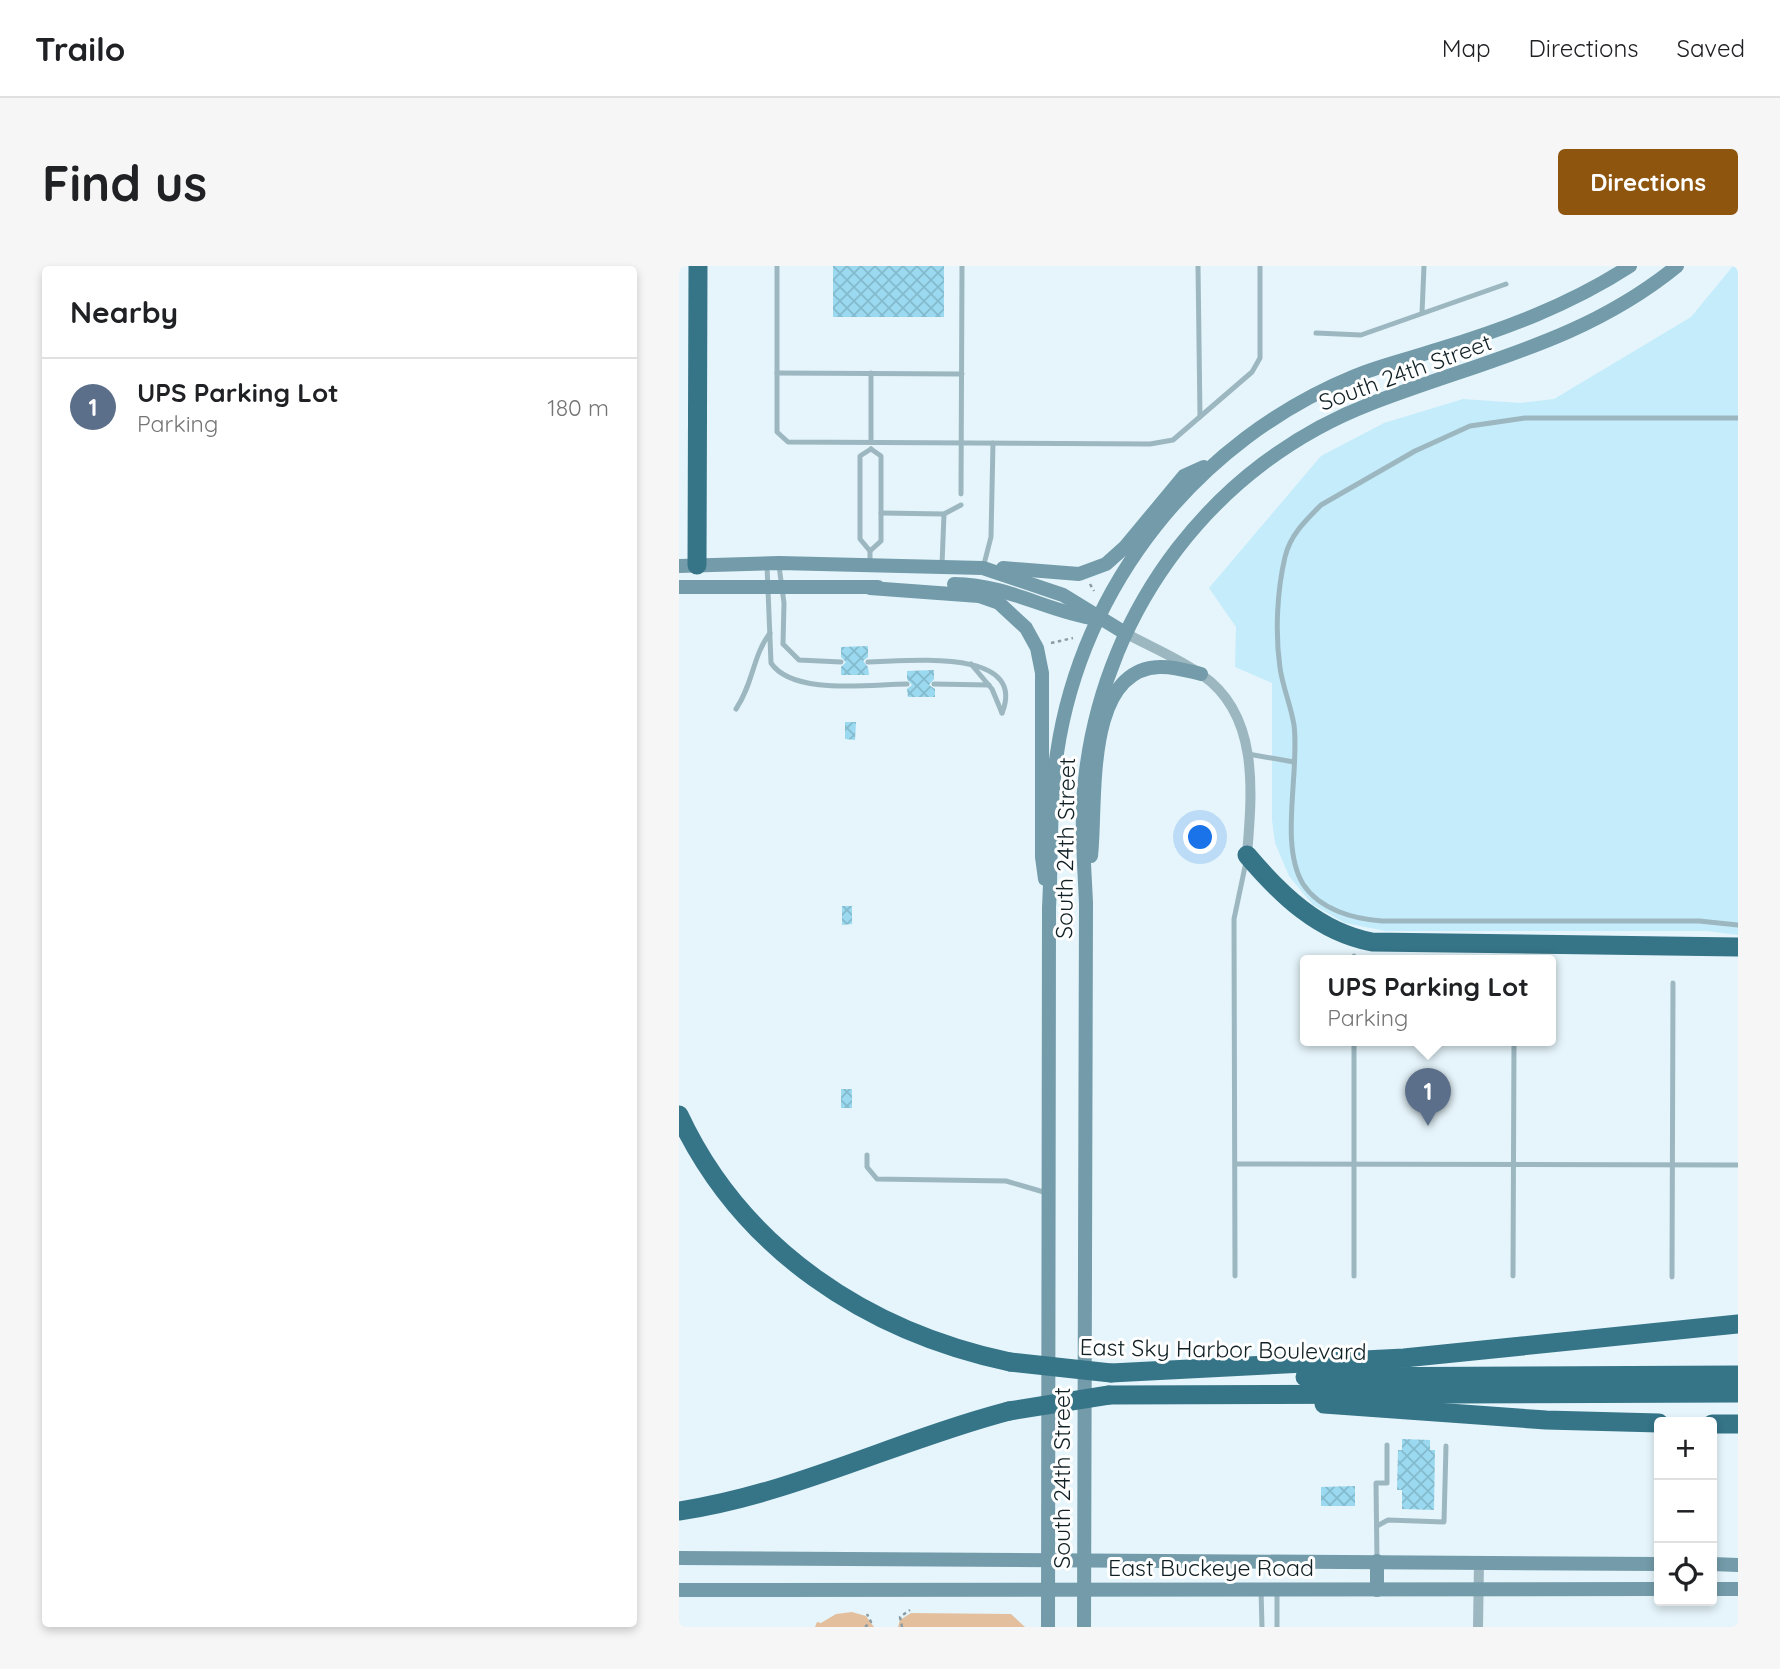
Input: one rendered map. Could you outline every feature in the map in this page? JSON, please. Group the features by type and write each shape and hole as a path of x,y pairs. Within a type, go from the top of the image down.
{"highway":[{"path":"688,566 698,266"},
{"path":"1247,855 1279,891 1324,925 1347,936 1372,942 1738,947"},
{"name":"East Sky Harbor Boulevard","path":"679,1115 711,1171 729,1196 761,1233 817,1282 863,1311 909,1332 1010,1362 1111,1373 1196,1377 1738,1375"},
{"path":"1111,1373 1404,1358 1738,1324"},
{"path":"1236,1392 1326,1404 1546,1420 1654,1423"},
{"name":"East Sky Harbor Boulevard","path":"679,1511 763,1492 940,1431 1009,1411 1109,1395 1236,1392 1738,1393"},
{"path":"1717,1424 1738,1424"}],"main road":[{"name":"South 24th Street","path":"1048,1627 1049,907 1057,754 1075,676 1098,619 1118,580 1148,534 1181,495 1218,460 1266,424 1328,388 1357,375 1537,316 1591,291 1630,266"},
{"name":"South 24th Street","path":"1084,1627 1086,903 1083,833 1088,754 1103,688 1125,633 1150,587 1179,544 1202,517 1241,482 1299,438 1372,403 1512,356 1572,332 1623,305 1677,266"},
{"path":"679,576 688,566 870,558 1072,574 1096,569 1122,551 1184,476 1218,460"},
{"path":"870,558 870,588"},
{"path":"983,568 1063,595 1098,619 1125,633"},
{"path":"679,587 870,588 981,585 1028,597 1070,615 1098,619"},
{"path":"870,588 979,596 1005,608 1030,634 1042,673 1042,857 1049,907"},
{"path":"1086,903 1097,761 1112,695 1129,677 1150,668 1171,667 1201,674"},
{"name":"East Buckeye Road","path":"679,1558 1654,1564"},
{"path":"1377,1561 1377,1590"},
{"path":"1717,1564 1738,1565"},
{"path":"1717,1589 1738,1589"},
{"name":"East Buckeye Road","path":"679,1590 1654,1590"}],"street":[{"path":"1125,633 1201,674 1235,712 1245,734 1248,754 1247,855"},
{"path":"1478,1627 1479,1562"}],"lane":[{"path":"777,266 777,432 788,442 871,446 962,442 1150,444 1173,440 1252,372 1260,358 1261,266"},
{"path":"961,494 963,266"},
{"path":"1198,266 1200,416"},
{"path":"1422,313 1424,266"},
{"path":"1316,333 1361,335 1506,284"},
{"path":"777,373 962,373"},
{"path":"870,558 880,541 880,456 871,446 871,373"},
{"path":"1738,418 1525,418 1470,426 1415,451 1321,505 1293,537 1286,553 1281,579 1279,666 1294,725 1293,836 1299,874 1303,884 1320,900 1355,918 1399,922 1699,921 1738,925"},
{"path":"983,568 991,537 993,443"},
{"path":"870,558 860,539 860,456 871,446"},
{"path":"880,513 944,514 961,505"},
{"path":"942,565 944,514"},
{"path":"773,563 783,644 790,653 810,662 841,662"},
{"path":"773,563 775,587 769,633 771,663 787,679 809,685 907,684"},
{"path":"736,709 749,689 757,649 769,633"},
{"path":"868,662 971,664 990,669 1002,681 1005,705 1002,713 1000,703 989,685 971,664"},
{"path":"935,684 989,685"},
{"path":"1248,754 1294,762"},
{"path":"1235,1276 1234,919 1247,855"},
{"path":"1672,983 1672,1277"},
{"path":"1354,1046 1354,1276"},
{"path":"1513,1276 1514,1046"},
{"path":"867,1155 867,1167 877,1179 1006,1181 1049,1194"},
{"path":"1236,1164 1738,1165"},
{"path":"1377,1561 1376,1483 1387,1483 1387,1446"},
{"path":"1377,1525 1388,1520 1444,1522 1446,1446"},
{"path":"1261,1590 1262,1627"},
{"path":"1277,1590 1277,1627"}],"path":[{"path":"1086,591 1093,590 1090,583"},
{"path":"1044,645 1062,638 1073,638"},
{"path":"902,1627 900,1617 910,1611"},
{"path":"866,1627 871,1622 867,1614"}],"shaded area":[{"path":"1733,266 1738,266 1738,935 1707,931 1386,931 1345,923 1313,905 1289,876 1275,843 1272,820 1272,683 1235,667 1236,627 1209,588 1321,456 1384,423 1463,399 1520,403 1554,399 1691,317"},
{"path":"852,1612 866,1616 874,1627 815,1627 817,1622 821,1623 836,1614"},
{"path":"911,1613 1011,1614 1025,1627 898,1627 900,1620"}],"building":[{"path":"833,266 944,266 944,317 833,317"},
{"path":"868,646 868,657 863,661 868,667 869,675 841,675 841,667 846,662 841,657 841,647"},
{"path":"934,670 934,679 929,685 935,689 935,697 908,697 907,689 912,685 907,679 907,671"},
{"path":"845,722 856,722 855,740 845,739"},
{"path":"842,906 852,906 852,924 842,925"},
{"path":"841,1089 852,1089 852,1108 841,1108"},
{"path":"1402,1439 1430,1440 1430,1450 1435,1450 1434,1510 1402,1509 1402,1490 1397,1490 1398,1450 1402,1450"},
{"path":"1355,1486 1355,1506 1321,1506 1321,1487"}],"place":[{"name":"UPS Parking Lot","path":"1428,1126"}]}
